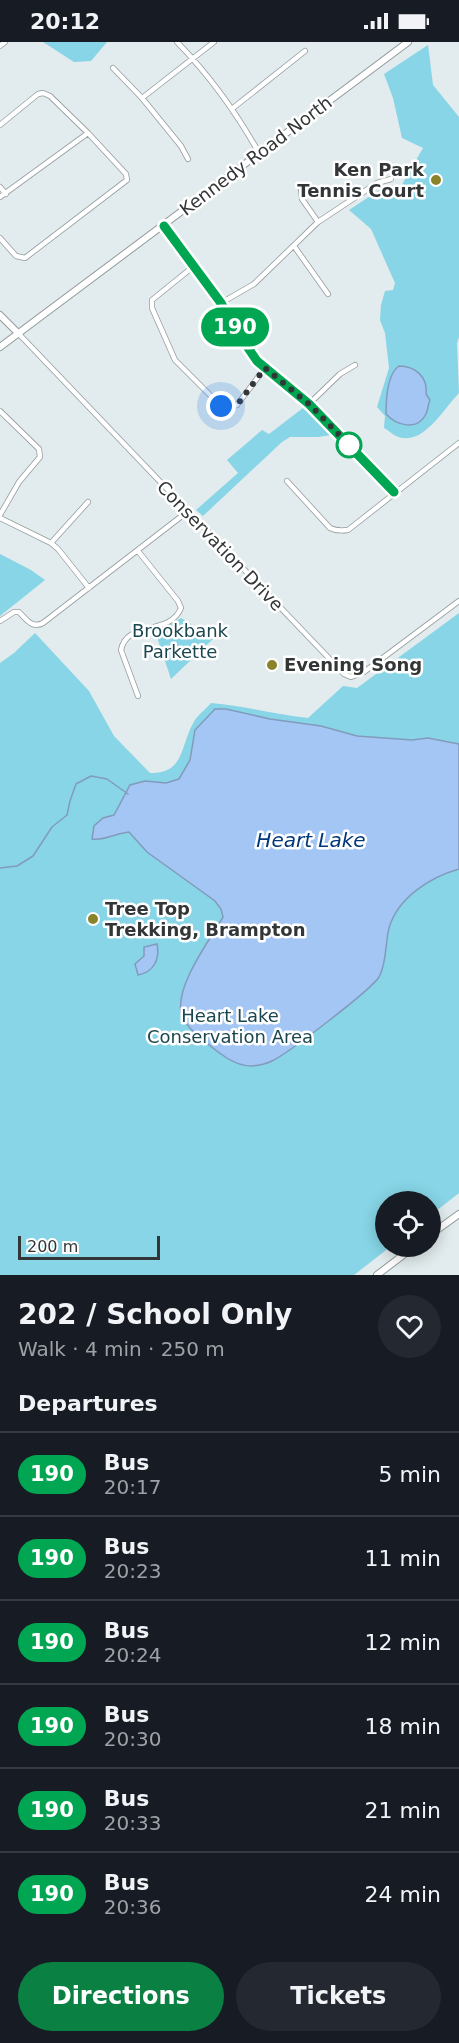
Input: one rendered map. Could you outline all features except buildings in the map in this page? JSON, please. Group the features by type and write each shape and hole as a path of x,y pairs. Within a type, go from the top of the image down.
{"main road":[{"name":"Kennedy Road North","path":"0,347 408,42"},
{"name":"Conservation Drive","path":"0,315 18,333"},
{"path":"441,1227 459,1214"},
{"path":"377,1275 401,1257"}],"street":[{"path":"0,46 5,42"},
{"path":"177,42 208,75 232,108 259,153"},
{"path":"142,98 214,42"},
{"path":"232,108 304,51"},
{"path":"113,68 142,98 181,146 188,159"},
{"path":"0,125 38,94 43,93 50,96 88,133 126,174 126,180 25,258 16,256 0,238"},
{"path":"0,198 88,133"},
{"path":"221,303 254,284 318,222 377,183 392,179"},
{"path":"0,187 6,194"},
{"path":"301,188 302,199 318,222"},
{"path":"164,226 221,303 244,342 265,368 309,404 394,492"},
{"path":"294,246 328,294"},
{"path":"194,266 152,300 152,308 175,360 221,406 228,408 237,405 265,368"},
{"name":"Conservation Drive","path":"18,333 344,674 351,677 364,672 459,601"},
{"path":"309,404 340,374 355,365"},
{"path":"0,411 39,449 40,457 22,477 0,516 51,543 89,588"},
{"path":"288,482 335,531 348,530 459,443"},
{"path":"51,543 88,502"},
{"path":"0,621 14,612 19,612 29,623 38,626 187,512"},
{"path":"138,551 178,601 181,608 171,620 155,628 136,631 122,643 120,650 138,696"}],"green space":[{"path":"43,42 107,42 91,61 74,62"},
{"path":"428,45 433,85 459,117 459,337 457,343 459,393 424,432 406,438 396,436 384,428 385,416 377,407 389,368 385,333 380,320 381,305 385,291 393,290 395,283 371,229 349,210 381,189 390,193 400,188 423,148 402,138 393,98 384,74"},
{"path":"303,408 331,435 290,437 203,516 196,510 238,473 227,460 262,430 269,434"},
{"path":"0,554 45,580 0,616"},
{"name":"Heart Lake Conservation Area","path":"459,613 459,1193 441,1207 441,1191 375,1191 375,1257 377,1257 354,1275 0,1275 0,663 35,633 89,691 114,736 150,773 162,772 176,763 195,720 211,703 308,718 343,686 357,688"},
{"name":"Brookbank Parkette","path":"181,618 214,638 171,679 155,631"}],"water":[{"path":"399,366 415,370 423,378 426,394 430,400 422,420 412,425 401,424 386,414 390,381"},
{"name":"Heart Lake","path":"215,709 321,726 357,736 412,740 428,738 459,744 459,869 427,883 400,907 389,928 382,971 373,984 294,1047 272,1061 251,1066 233,1061 204,1041 186,1024 181,1012 183,989 188,976 223,917 221,909 215,901 147,852 129,832 92,839 94,826 103,818 114,815 130,785 145,781 166,783 179,779 190,760 195,730"},
{"path":"157,944 158,955 155,964 148,971 138,975 135,964 144,956 144,947"}],"waterway":[{"path":"0,868 17,866 33,856 52,827 67,815 76,784 91,776 107,779 128,794"}],"bus line":[{"name":"190","path":"164,226 221,303 257,361 309,404 394,492"}],"place":[{"name":"Ken Park Tennis Court","path":"436,180"},
{"name":"Evening Song","path":"272,665"},
{"name":"Tree Top Trekking, Brampton","path":"93,919"}],"route":[{"path":"221,406 232,408 237,405 265,368 309,404 349,445"}]}
